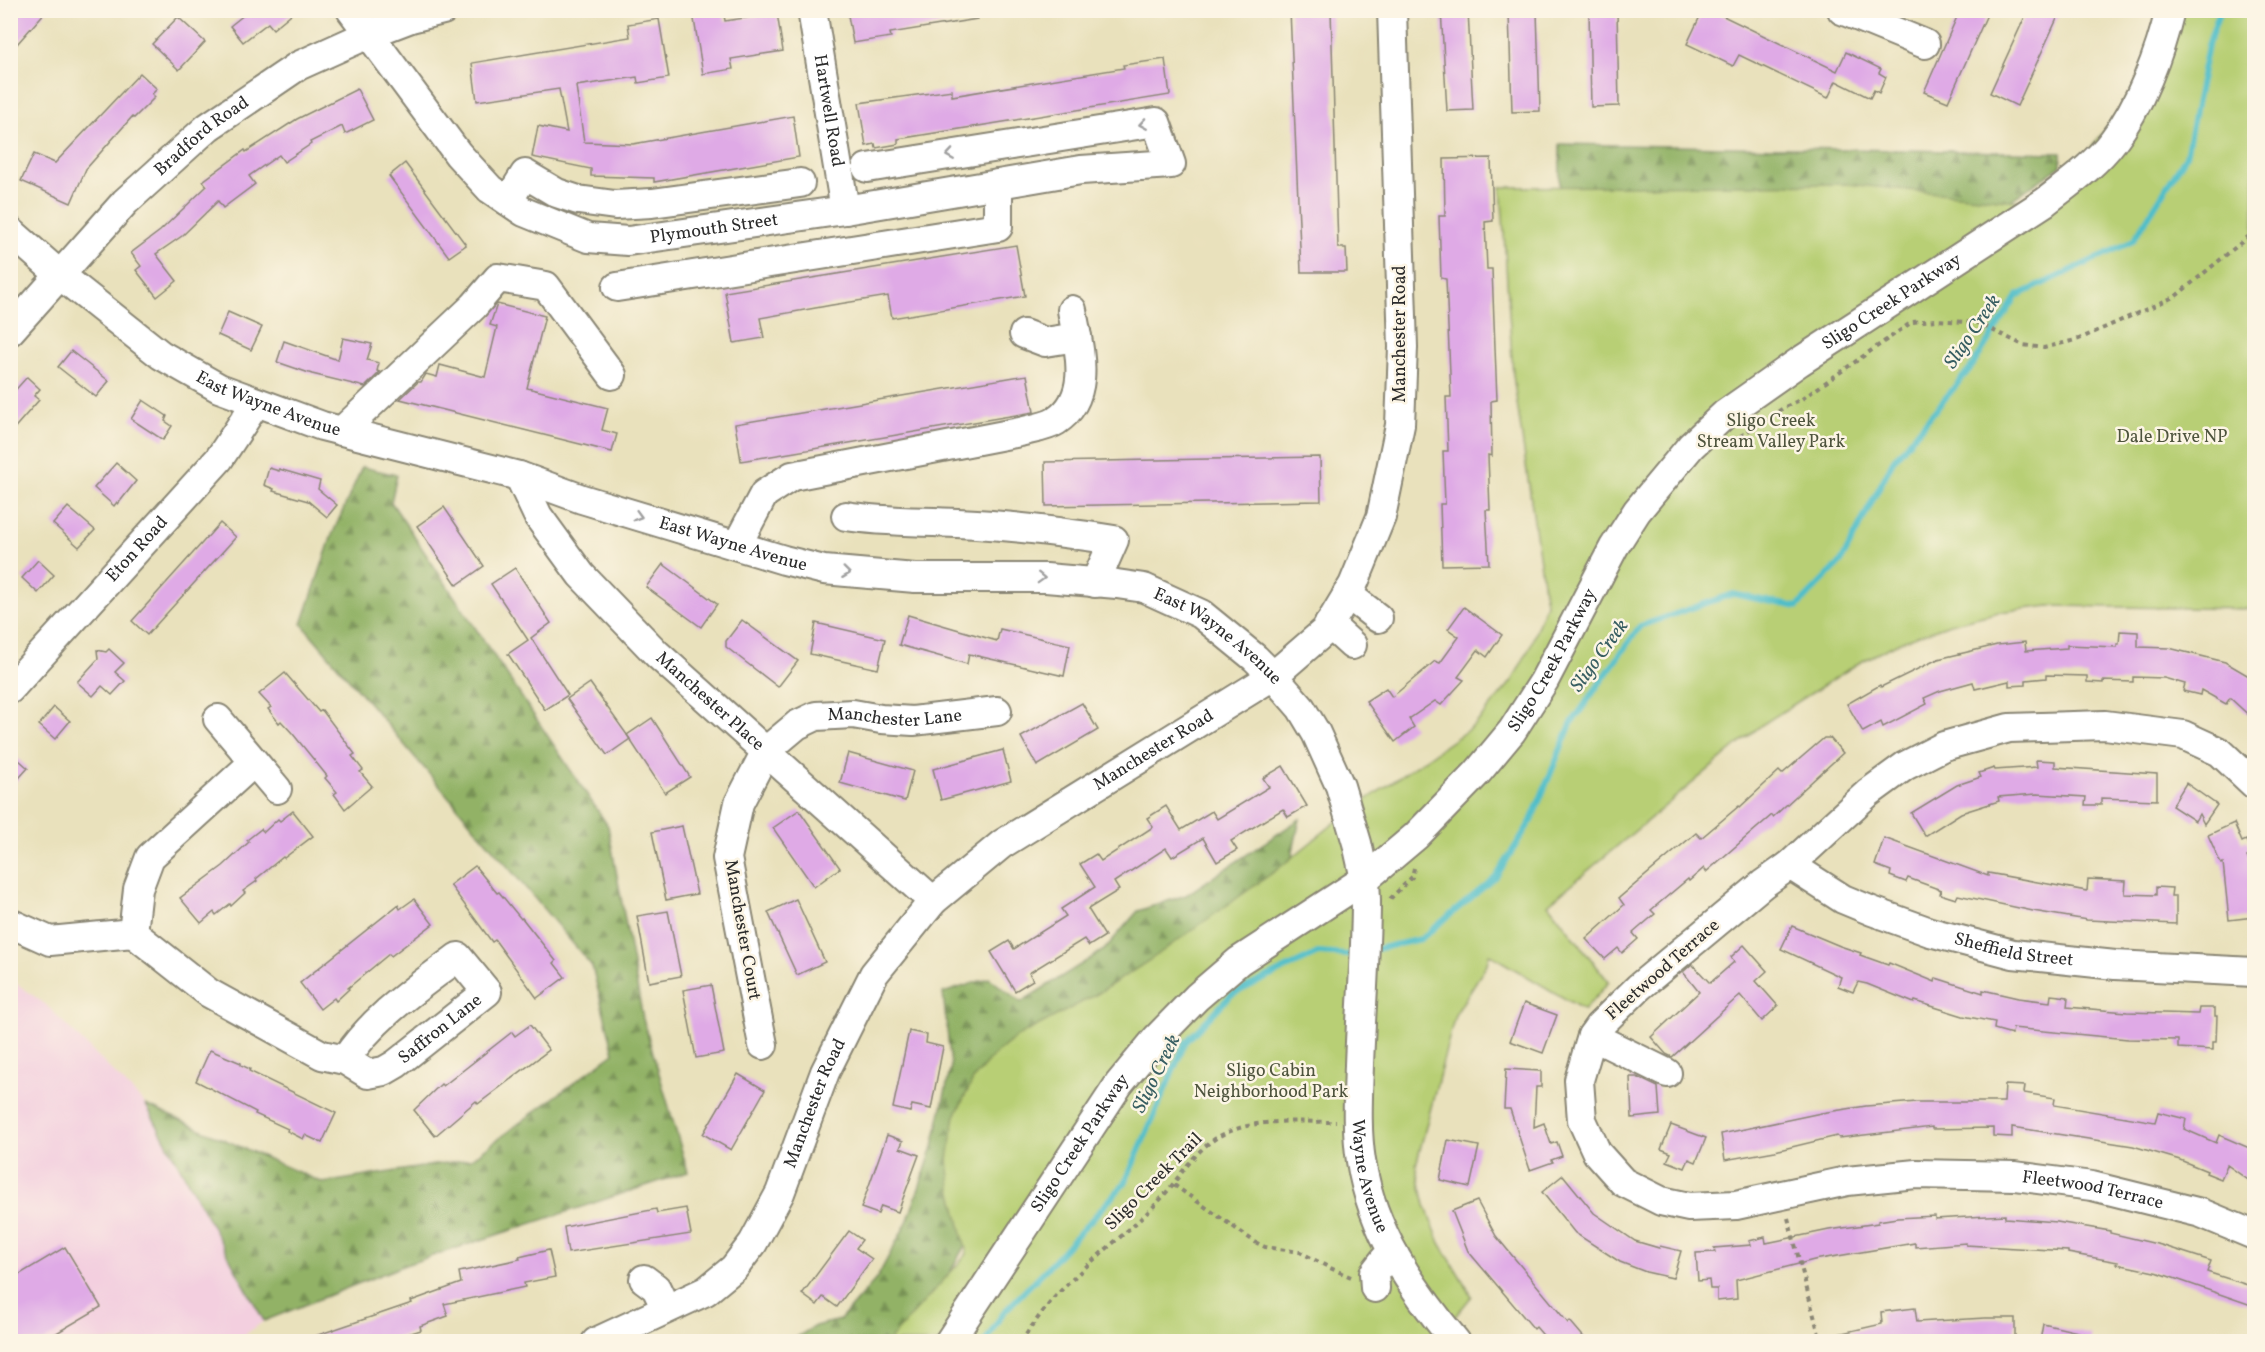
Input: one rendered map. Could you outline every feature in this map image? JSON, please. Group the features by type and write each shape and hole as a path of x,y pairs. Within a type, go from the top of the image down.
{"street":[{"name":"Plymouth Street","path":"351,10 465,162 490,189 524,212 588,238 628,241 845,210 1081,170 1171,164 1156,122 867,168"},
{"name":"Bradford Road","path":"10,331 125,202 208,128 298,66 369,34 411,18 443,10"},
{"name":"Hartwell Road","path":"812,10 845,210"},
{"name":"Manchester Road","path":"596,1341 706,1291 734,1268 753,1243 780,1193 825,1072 874,974 933,901 1002,844 1273,676 1326,630 1347,594 1381,517 1400,425 1403,347 1392,10"},
{"path":"1842,10 1925,44"},
{"name":"Sligo Creek Parkway","path":"949,1341 1119,1084 1157,1038 1197,997 1239,962 1365,879 1416,836 1448,805 1512,731 1544,681 1614,547 1637,511 1691,446 1725,414 2045,202 2081,174 2113,140 2140,95 2164,33 2170,10"},
{"path":"508,201 525,174 557,193 578,200 615,205 652,203 800,183"},
{"path":"617,287 998,227 998,184"},
{"name":"East Wayne Avenue","path":"10,231 60,275 161,355 219,388 256,403 342,431 519,476 582,499 824,570 915,578 1046,578 1144,588 1201,615 1255,658 1301,708 1327,755 1340,786 1365,879"},
{"path":"342,431 474,306 498,278 546,286 612,375"},
{"path":"737,545 764,494 792,476 1020,432 1056,421 1074,404 1082,378 1075,324 1045,342 1024,334"},
{"name":"Eton Road","path":"10,689 219,459 256,403"},
{"name":"Manchester Place","path":"519,476 538,516 581,575 657,654 933,901"},
{"path":"846,516 876,521 958,523 1043,529 1114,540 1095,583"},
{"path":"1347,594 1378,618"},
{"path":"1329,624 1352,645"},
{"name":"Manchester Lane","path":"766,751 797,725 816,716 853,714 913,721 997,711"},
{"path":"218,719 277,789"},
{"name":"Fleetwood Terrace","path":"2254,784 2220,752 2182,735 2105,725 2009,728 1944,746 1905,766 1868,793 1790,865 1763,884 1639,987 1599,1026 1592,1036 1579,1080 1582,1120 1597,1153 1623,1182 1661,1201 1689,1208 1736,1205 1847,1181 1916,1173 2014,1176 2092,1186 2201,1213 2254,1235"},
{"name":"Manchester Court","path":"763,1045 727,858 739,803 766,751"},
{"path":"10,922 50,941 133,933 138,889 150,857 254,762"},
{"name":"Sheffield Street","path":"1790,865 1843,899 1872,911 1930,932 2013,954 2115,965 2254,972"},
{"name":"Wayne Avenue","path":"1365,879 1366,923 1357,1105 1361,1162 1373,1208 1394,1254 1426,1305 1456,1341"},
{"name":"Saffron Lane","path":"133,933 209,993 322,1054 345,1060 368,1074 384,1071 396,1065 487,992 458,957 391,1007 356,1044 345,1060"},
{"path":"1592,1036 1668,1073"},
{"path":"1375,1285 1374,1273 1379,1265 1394,1254"},
{"path":"644,1279 656,1288 666,1309"}],"path":[{"path":"1763,423 1785,407 1803,399 1912,322 1936,320 1978,323 2023,345 2044,348 2079,339 2176,296 2254,232"},
{"name":"Sligo Creek Trail","path":"1021,1341 1055,1298 1174,1185 1200,1149 1227,1132 1258,1123 1339,1122"},
{"path":"1174,1185 1265,1247 1300,1252 1330,1268 1375,1285"},
{"path":"1782,1196 1821,1341"}],"shaded area":[{"path":"10,979 45,1004 146,1105 264,1321 236,1341 11,1341"}],"green space":[{"name":"Sligo Creek Stream Valley Park","path":"2182,11 2254,11 2254,609 2049,606 1999,612 1950,624 1902,641 1857,664 1763,724 1548,904 1609,982 1584,1010 1489,954 1487,964 1455,1015 1416,1165 1425,1205 1440,1243 1472,1296 1435,1341 888,1342 967,1254 951,1188 948,1159 955,1116 974,1078 993,1056 1015,1038 1097,994 1150,960 1278,869 1343,816 1475,725 1512,681 1530,647 1546,604 1513,375 1501,187 1847,184 2028,202 2089,151 2124,104"},
{"path":"1560,144 2061,153 2061,166 1913,267 1557,560"},
{"path":"362,467 397,475 391,502 608,826 643,1019 688,1172 405,1265 264,1321 146,1105 323,1183 471,1159 614,1053 592,966 302,624 332,535"},
{"path":"1300,819 1288,874 977,1224 911,1341 789,1342 815,1326 840,1320 877,1278 908,1220 933,1147 951,1066 943,993 989,978 1021,1002 1104,950 1138,911 1186,895"}],"building":[{"path":"10,10 47,10 10,52"},
{"path":"250,10 296,10 273,29 268,23 243,42 230,26"},
{"path":"723,10 725,21 777,13 783,51 731,59 733,69 703,74 693,13"},
{"path":"847,10 976,10 977,19 890,33 891,37 853,43"},
{"path":"1290,10 1331,10 1338,248 1346,248 1347,272 1301,272"},
{"path":"1441,10 1468,10 1473,110 1447,111"},
{"path":"1589,10 1617,10 1619,106 1591,107"},
{"path":"1703,10 1711,10 1837,71 1846,52 1881,69 1879,73 1886,77 1879,93 1874,90 1870,98 1836,81 1828,98 1739,55 1733,66 1687,44"},
{"path":"1960,10 1989,10 1948,102 1924,92"},
{"path":"2028,10 2061,10 2017,106 1990,93"},
{"path":"1537,11 1540,111 1512,112 1509,12"},
{"path":"178,17 205,42 179,70 152,44"},
{"path":"659,19 669,78 638,83 637,77 576,86 584,142 633,144 793,116 799,157 654,182 654,178 591,176 591,169 532,157 538,126 567,132 559,89 477,101 472,63 630,37 628,24"},
{"path":"1165,59 1170,95 898,139 898,144 876,148 875,144 866,146 859,103 952,90 952,96 1124,68 1123,65"},
{"path":"140,73 157,89 152,94 155,97 134,118 132,117 86,169 71,203 21,181 34,154 55,163"},
{"path":"357,89 373,120 345,134 342,126 310,142 311,144 284,162 279,155 249,176 255,184 223,208 218,201 182,236 156,254 177,281 157,297 136,270 141,266 131,253 160,231 207,186 203,181 245,150 246,152 297,119"},
{"path":"1491,158 1493,221 1485,222 1487,269 1492,269 1497,400 1491,401 1492,456 1488,455 1490,510 1486,510 1489,564 1442,565 1440,504 1445,504 1443,451 1448,451 1446,397 1451,397 1446,279 1441,278 1439,216 1445,216 1444,159"},
{"path":"405,163 466,245 449,257 389,176"},
{"path":"1016,245 1025,296 892,318 888,296 832,305 760,318 764,338 734,343 725,292"},
{"path":"497,304 545,316 527,388 608,408 602,430 617,434 612,452 400,399 418,382 421,382 426,374 437,377 440,365 485,377 497,327 490,325"},
{"path":"228,312 262,327 251,350 218,335"},
{"path":"343,338 372,344 367,360 379,363 377,371 380,372 365,387 312,374 277,362 284,341 338,360"},
{"path":"71,351 109,381 96,397 58,367"},
{"path":"1027,375 1034,412 741,461 735,424"},
{"path":"27,377 40,389 34,396 39,400 10,433 10,396"},
{"path":"143,400 167,416 165,421 172,426 163,440 131,419"},
{"path":"1320,457 1321,501 1046,506 1045,462"},
{"path":"116,463 136,481 114,506 94,488"},
{"path":"269,468 320,481 318,489 337,505 327,517 308,501 273,491 274,489 264,485"},
{"path":"68,507 95,530 79,547 53,524"},
{"path":"444,507 484,566 457,585 417,526"},
{"path":"220,523 236,537 147,635 132,621"},
{"path":"38,560 54,575 38,593 22,578"},
{"path":"663,564 717,604 701,627 646,587"},
{"path":"515,568 551,623 531,638 568,695 545,710 508,654 528,640 491,584"},
{"path":"1464,607 1502,635 1487,657 1478,650 1458,677 1464,680 1441,705 1435,701 1409,719 1414,727 1395,742 1366,701 1386,688 1392,697 1435,661 1440,663 1459,637 1448,629"},
{"path":"908,615 997,641 1000,629 1070,645 1064,676 969,654 967,664 899,645"},
{"path":"742,620 798,661 778,687 726,647 726,641"},
{"path":"816,623 885,639 878,669 810,654"},
{"path":"2120,631 2138,632 2138,647 2169,648 2225,662 2254,679 2254,720 2230,698 2226,704 2201,690 2200,695 2183,691 2185,684 2164,678 2133,677 2133,682 2103,681 2103,683 2087,682 2087,676 2046,675 2046,678 2026,680 2026,685 2009,686 2009,681 1975,689 1973,682 1924,698 1927,704 1883,727 1881,722 1863,732 1847,704 1880,685 1881,687 1938,659 1997,645 2025,642 2026,651 2067,648 2067,645 2117,647"},
{"path":"109,649 124,663 115,672 125,681 112,695 102,686 93,696 77,682 98,659 97,650 106,652"},
{"path":"285,673 319,712 322,710 355,754 352,756 363,770 360,772 372,786 345,809 334,794 337,792 325,778 327,776 293,734 281,721 279,723 268,709 271,707 259,694"},
{"path":"590,683 630,739 607,755 567,699"},
{"path":"1082,703 1098,730 1037,766 1021,737"},
{"path":"54,707 70,721 55,739 39,725"},
{"path":"652,718 690,777 665,793 627,735"},
{"path":"1824,738 1830,738 1843,753 1773,817 1772,815 1706,872 1704,868 1689,881 1688,879 1651,910 1655,914 1633,933 1638,939 1622,953 1618,948 1605,959 1586,939 1624,905 1619,898 1696,833 1701,838 1740,807 1779,771 1782,774"},
{"path":"1003,750 1011,781 941,800 933,769"},
{"path":"10,752 28,768 10,788"},
{"path":"848,753 913,771 905,801 840,783"},
{"path":"2036,760 2055,761 2055,767 2157,774 2157,800 2101,798 2101,805 2085,805 2086,797 2037,794 1998,797 1999,801 1961,813 1925,836 1911,813 1957,785 1981,777 1979,773 1994,768 1995,770 2037,767"},
{"path":"1283,766 1307,806 1288,817 1283,809 1231,841 1237,850 1217,862 1203,838 1172,857 1166,848 1114,882 1119,890 1088,909 1105,936 1089,946 1084,939 1029,973 1033,980 1015,991 991,952 1009,941 1014,949 1066,916 1061,909 1095,887 1080,864 1096,854 1101,861 1153,827 1147,818 1166,806 1181,830 1212,811 1217,819 1269,787 1263,778"},
{"path":"2186,783 2217,805 2204,824 2199,814 2195,821 2172,806"},
{"path":"799,810 840,868 814,887 773,828"},
{"path":"293,811 313,836 256,879 257,881 243,891 245,893 231,906 230,904 216,915 214,912 201,923 180,898 223,866 249,842 247,840 261,829 264,832 278,819 280,821"},
{"path":"2234,823 2242,842 2246,840 2252,854 2247,857 2252,866 2254,917 2229,920 2223,863 2221,864 2208,835"},
{"path":"682,826 697,894 666,900 652,832"},
{"path":"1884,838 1988,876 1988,873 2087,891 2088,879 2126,881 2125,894 2156,895 2156,887 2172,888 2171,896 2176,896 2176,924 2087,920 1958,895 1956,899 1940,894 1941,890 1908,878 1906,882 1890,876 1891,871 1875,865"},
{"path":"475,866 522,918 556,961 554,963 565,977 537,998 495,940 492,942 450,885"},
{"path":"414,899 433,924 391,956 389,954 336,1001 334,998 320,1009 300,983 398,905 400,909"},
{"path":"796,899 825,962 797,975 768,912"},
{"path":"668,911 681,976 649,982 637,916"},
{"path":"1792,926 1861,953 1860,955 1888,965 1889,963 1935,982 1936,978 1983,993 1983,990 2050,1002 2051,995 2068,997 2067,1007 2127,1012 2198,1014 2199,1008 2215,1008 2216,1042 2213,1042 2213,1050 2178,1048 2178,1040 2128,1039 2013,1028 2012,1034 1994,1029 1995,1022 1963,1016 1915,1001 1914,1003 1867,984 1858,982 1853,992 1838,986 1841,977 1781,949"},
{"path":"1744,945 1767,971 1756,981 1778,1006 1762,1021 1740,995 1672,1057 1666,1054 1651,1037 1699,992 1683,972 1692,964 1710,983 1734,962 1731,957"},
{"path":"711,985 724,1053 696,1058 683,990"},
{"path":"1524,1003 1557,1015 1543,1053 1510,1041"},
{"path":"530,1025 549,1050 478,1104 476,1101 435,1136 414,1110 441,1084 443,1086 512,1032 515,1036"},
{"path":"909,1031 927,1035 926,1043 943,1047 931,1109 912,1105 910,1112 893,1108"},
{"path":"210,1050 241,1063 250,1069 249,1071 336,1113 322,1143 305,1135 303,1139 196,1081"},
{"path":"1506,1069 1541,1071 1541,1087 1536,1087 1534,1127 1544,1123 1551,1144 1557,1142 1562,1156 1551,1160 1553,1162 1530,1170 1510,1109 1504,1109"},
{"path":"738,1074 765,1090 731,1150 703,1134"},
{"path":"1630,1077 1637,1077 1658,1087 1660,1115 1632,1118"},
{"path":"2005,1085 2025,1086 2024,1093 2055,1098 2054,1105 2155,1122 2158,1112 2186,1119 2184,1129 2216,1143 2219,1135 2254,1150 2254,1184 2227,1165 2221,1179 2180,1160 2133,1146 2012,1127 2012,1137 1993,1136 1993,1128 1932,1129 1932,1127 1839,1138 1837,1136 1725,1160 1721,1134 1866,1106 1917,1102 2004,1102"},
{"path":"1671,1125 1706,1138 1696,1162 1689,1159 1685,1168 1667,1161 1671,1153 1661,1149"},
{"path":"887,1135 903,1141 900,1148 919,1155 898,1212 881,1206 878,1214 861,1208"},
{"path":"1448,1140 1479,1146 1470,1187 1440,1180"},
{"path":"1563,1175 1594,1213 1635,1241 1681,1251 1673,1278 1646,1272 1620,1262 1575,1233 1542,1192"},
{"path":"1477,1201 1496,1236 1568,1323 1570,1321 1587,1341 1548,1341 1536,1327 1534,1329 1468,1251 1452,1211"},
{"path":"686,1208 691,1234 568,1253 564,1227 656,1209 657,1213"},
{"path":"2005,1215 2005,1218 2057,1222 2110,1231 2110,1233 2161,1245 2211,1261 2207,1272 2254,1287 2254,1306 2159,1273 2117,1264 2118,1262 2068,1253 2068,1251 1966,1245 1966,1243 1915,1247 1915,1243 1814,1260 1736,1280 1737,1299 1717,1301 1717,1289 1710,1289 1709,1280 1698,1281 1696,1253 1715,1252 1714,1248 1751,1245 1749,1241 1765,1237 1766,1243 1897,1218 1935,1216 1935,1219"},
{"path":"849,1231 862,1240 856,1248 872,1259 837,1307 823,1297 817,1305 802,1294"},
{"path":"65,1247 101,1307 43,1341 10,1341 10,1280"},
{"path":"549,1250 555,1277 524,1283 525,1287 444,1304 448,1316 420,1326 421,1330 386,1341 306,1341 306,1339 412,1303 411,1301 461,1283 459,1272 520,1259 519,1257"},
{"path":"1915,1308 1917,1322 2015,1318 2015,1341 1834,1341 1833,1335 1882,1324 1881,1312"},
{"path":"2043,1324 2091,1335 2091,1341 2040,1341"}],"waterway":[{"name":"Sligo Creek","path":"1372,950 1421,939 1496,877 1531,821 1571,724 1640,626 1733,594 1797,607 1841,562 1893,461 1973,365 2017,296 2133,241 2186,156 2208,45 2220,10"},
{"name":"Sligo Creek","path":"985,1342 1003,1313 1125,1183 1185,1043 1231,995 1318,953 1347,955 1356,953"}],"park label":[{"name":"Dale Drive NP","path":"2172,437"},
{"name":"Sligo Cabin Neighborhood Park","path":"1271,1081"}]}
